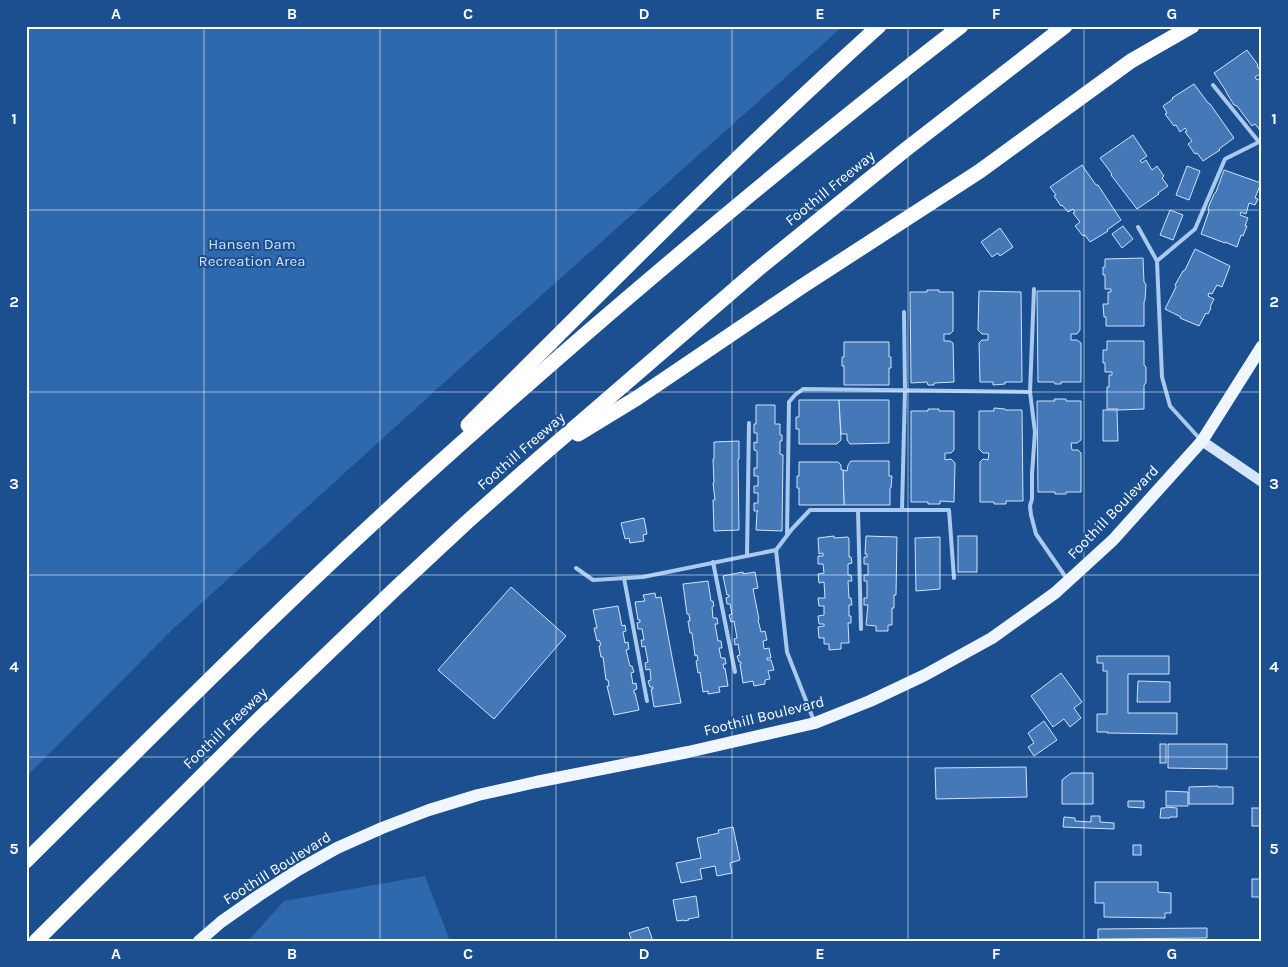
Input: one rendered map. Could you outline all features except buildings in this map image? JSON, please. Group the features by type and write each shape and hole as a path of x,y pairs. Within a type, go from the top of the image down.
{"highway":[{"path":"26,861 736,160 879,26"},
{"path":"210,679 353,542 496,412 717,222 961,26"},
{"name":"Foothill Freeway","path":"36,941 254,724 467,522 757,270 905,150 1065,26"},
{"path":"538,459 637,398 801,287 980,171 1131,61 1192,26"}],"main road":[{"name":"Foothill Boulevard","path":"198,941 220,922 298,870 337,848 429,810 478,795 688,752 815,723 925,676 992,638 1055,593 1113,540 1202,441 1262,346"},
{"path":"1202,441 1262,482"}],"lane":[{"path":"1157,261 1195,229 1225,159 1258,142 1213,85"},
{"path":"1138,227 1157,261 1162,377 1170,406 1202,441"},
{"path":"1034,290 1030,392 1034,432 1031,515 1036,534 1068,581"},
{"path":"902,510 904,312"},
{"path":"787,535 789,402 803,389 1030,392"},
{"path":"747,556 749,423"},
{"path":"576,568 593,580 644,577 776,550 810,510 949,510 954,578"},
{"path":"858,510 861,628"},
{"path":"776,550 787,652 815,723"},
{"path":"713,562 735,672"},
{"path":"624,578 647,700"}],"green space":[{"name":"Hansen Dam Recreation Area","path":"26,26 843,26 459,369 173,629 26,777"},
{"path":"425,876 450,941 248,941 284,901"}]}
